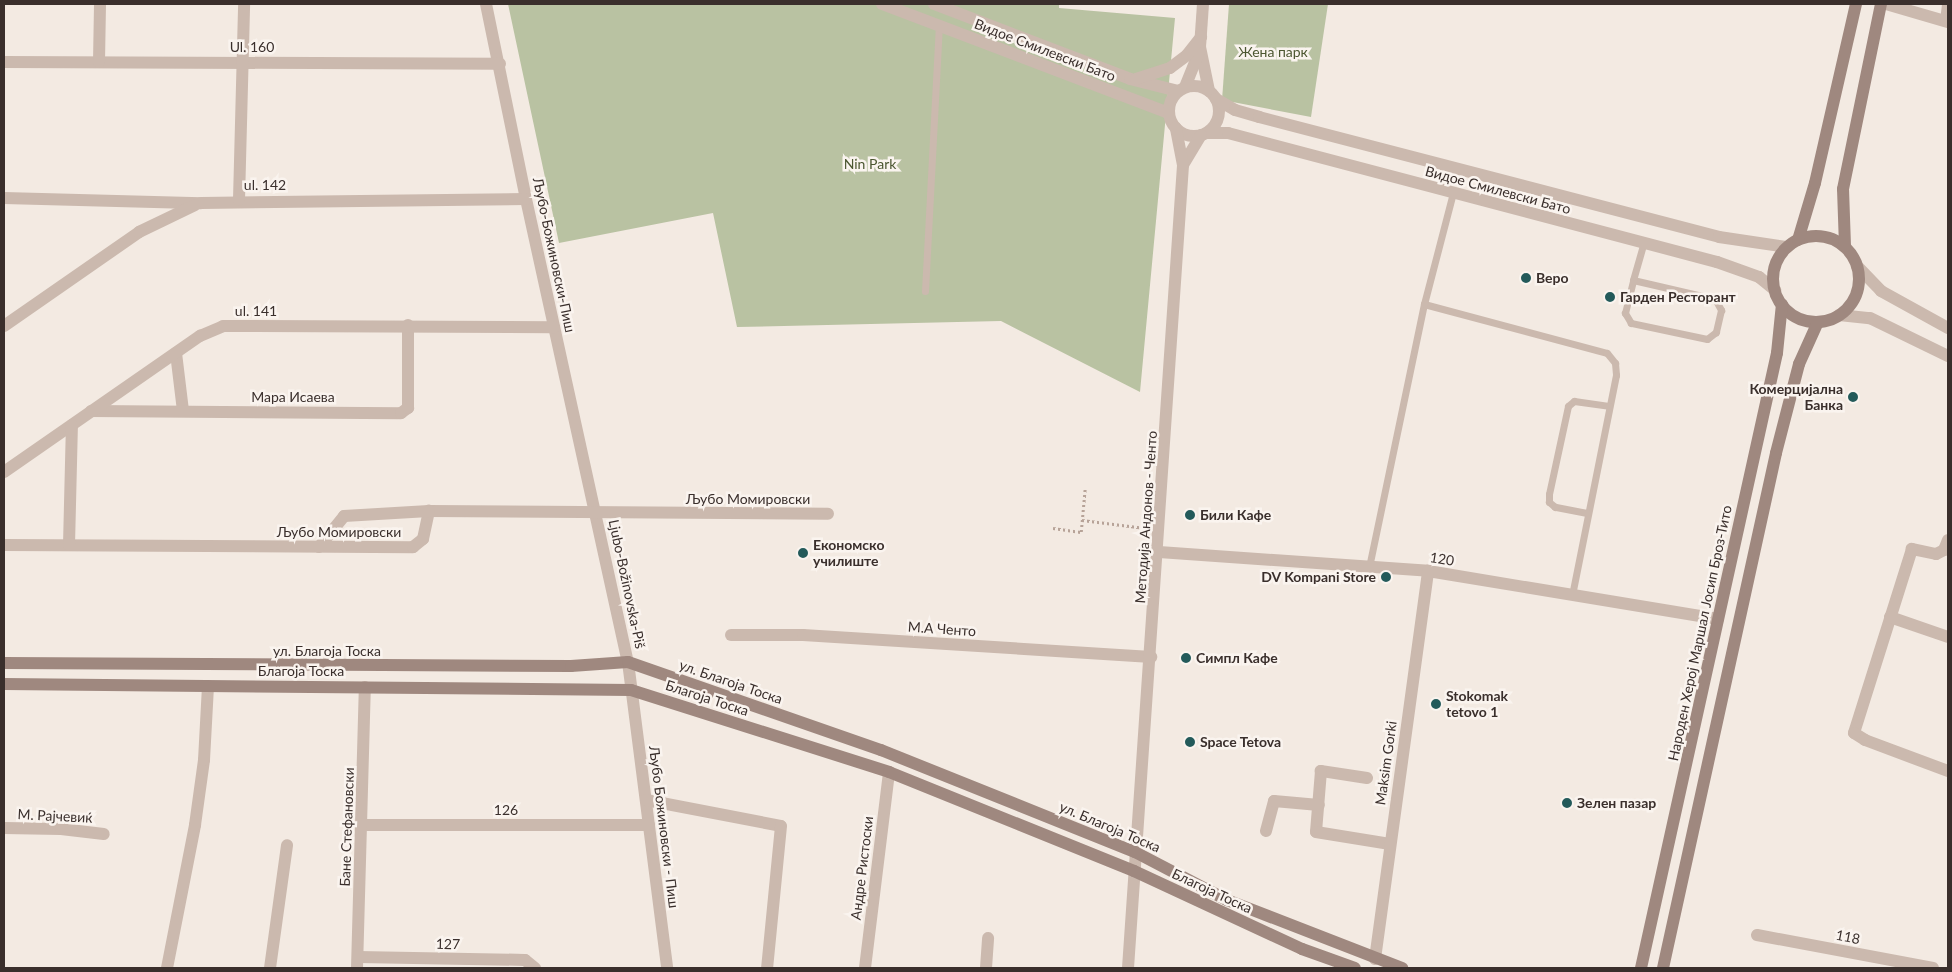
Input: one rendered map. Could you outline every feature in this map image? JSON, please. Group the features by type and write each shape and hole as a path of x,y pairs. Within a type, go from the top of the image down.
{"main road":[{"path":"1856,4 1815,184 1792,244 1775,267 1775,290 1782,304 1802,319 1818,322 1838,315 1855,298 1859,282 1857,266 1845,246 1842,189 1881,4"},
{"path":"1792,244 1822,236 1845,246"},
{"name":"Народен Херој Маршал Јосип Броз-Тито","path":"1641,968 1777,353 1782,304"},
{"path":"1663,968 1776,453 1799,364 1818,322"},
{"name":"ул. Благоја Тоска","path":"4,664 571,666 628,662 881,750 1135,852 1227,900 1402,968"},
{"name":"Благоја Тоска","path":"4,684 631,690 888,772 1134,871 1302,949 1355,968"}],"street":[{"path":"99,62 100,4"},
{"path":"239,200 244,4"},
{"name":"Љубо-Божиновски-Пиш","path":"486,4 500,64 526,199 596,513"},
{"name":"Видое Смилевски Бато","path":"882,4 1169,113"},
{"name":"Видое Смилевски Бато","path":"934,4 1130,80 1182,89"},
{"path":"1201,42 1182,89 1170,105 1169,113 1176,128 1183,134 1204,134 1218,118 1201,42 1203,4"},
{"path":"1886,4 1947,22 1948,4"},
{"path":"1130,80 1151,76 1170,68 1201,42"},
{"name":"Ul. 160","path":"4,62 244,61 500,64"},
{"path":"1182,89 1202,87 1213,95"},
{"name":"Видое Смилевски Бато","path":"1213,95 1235,110 1719,237 1792,244"},
{"name":"Методија Андонов - Ченто","path":"1128,968 1135,852 1159,552 1183,165 1176,128"},
{"name":"Видое Смилевски Бато","path":"1204,134 1228,133 1643,245 1737,268 1759,276 1775,290"},
{"name":"Методија Андонов - Ченто","path":"1183,165 1204,134"},
{"name":"ul. 142","path":"4,198 201,203 239,200 526,199"},
{"path":"4,326 139,232 165,217 201,203"},
{"path":"1857,266 1881,291 1948,328"},
{"path":"1838,315 1870,318 1948,356"},
{"name":"ul. 141","path":"4,472 205,333 223,326 408,325 554,327"},
{"name":"Мара Исаева","path":"92,411 406,411 408,408 408,325"},
{"path":"176,353 183,411"},
{"path":"69,545 72,425"},
{"path":"319,547 344,516 429,512"},
{"name":"Љубо Момировски","path":"4,545 413,547 423,539 429,512 828,514"},
{"name":"Ljubo-Božinovska-Piš","path":"596,513 628,662 631,690"},
{"path":"1948,540 1944,550 1936,554 1912,549 1854,733 1865,740 1948,771"},
{"name":"120","path":"1159,552 1428,571 1718,619"},
{"name":"Maksim Gorki","path":"1375,959 1428,571"},
{"path":"1890,617 1948,637"},
{"name":"М.А Ченто","path":"731,635 803,635 1151,657"},
{"path":"167,968 195,825 204,760 208,686"},
{"name":"Бане Стефановски","path":"357,962 363,825 366,687"},
{"name":"Љубо Божиновски - Пиш","path":"631,690 667,968"},
{"path":"1367,778 1321,771 1316,832 1390,844"},
{"name":"Андре Ристоски","path":"865,968 888,772"},
{"path":"646,800 781,826 768,968"},
{"path":"1266,831 1274,801 1319,805"},
{"name":"126","path":"363,825 649,825"},
{"name":"М. Рајчевиќ","path":"4,828 61,829 104,834"},
{"path":"270,968 287,846"},
{"name":"118","path":"1757,935 1933,968"},
{"path":"986,968 988,938"},
{"name":"127","path":"357,962 524,960 535,968"}],"lane":[{"path":"925,291 939,26"},
{"path":"1369,567 1424,304 1453,193"},
{"path":"1633,280 1715,299 1721,310 1716,332 1707,339 1631,322 1625,312 1633,280 1643,245"},
{"path":"1424,304 1607,353 1614,363 1616,375 1572,596"},
{"path":"1587,513 1555,507 1549,502 1549,494 1568,406 1574,401 1609,406"}],"path":[{"path":"1053,528 1081,532 1085,488"},
{"path":"1082,520 1144,528"}],"green space":[{"name":"Nin Park","path":"508,4 1059,4 1059,8 1175,18 1140,392 1001,321 737,327 713,213 559,243"},
{"name":"Жена парк","path":"1229,4 1328,4 1311,117 1222,100"}],"place":[{"name":"Веро","path":"1526,278"},
{"name":"Гарден Ресторант","path":"1610,297"},
{"name":"Комерцијална Банка","path":"1853,397"},
{"name":"Били Кафе","path":"1190,515"},
{"name":"Економско училиште","path":"803,553"},
{"name":"DV Kompani Store","path":"1386,577"},
{"name":"Симпл Кафе","path":"1186,658"},
{"name":"Stokomak tetovo 1","path":"1436,704"},
{"name":"Space Tetova","path":"1190,742"},
{"name":"Зелен пазар","path":"1567,803"}]}
